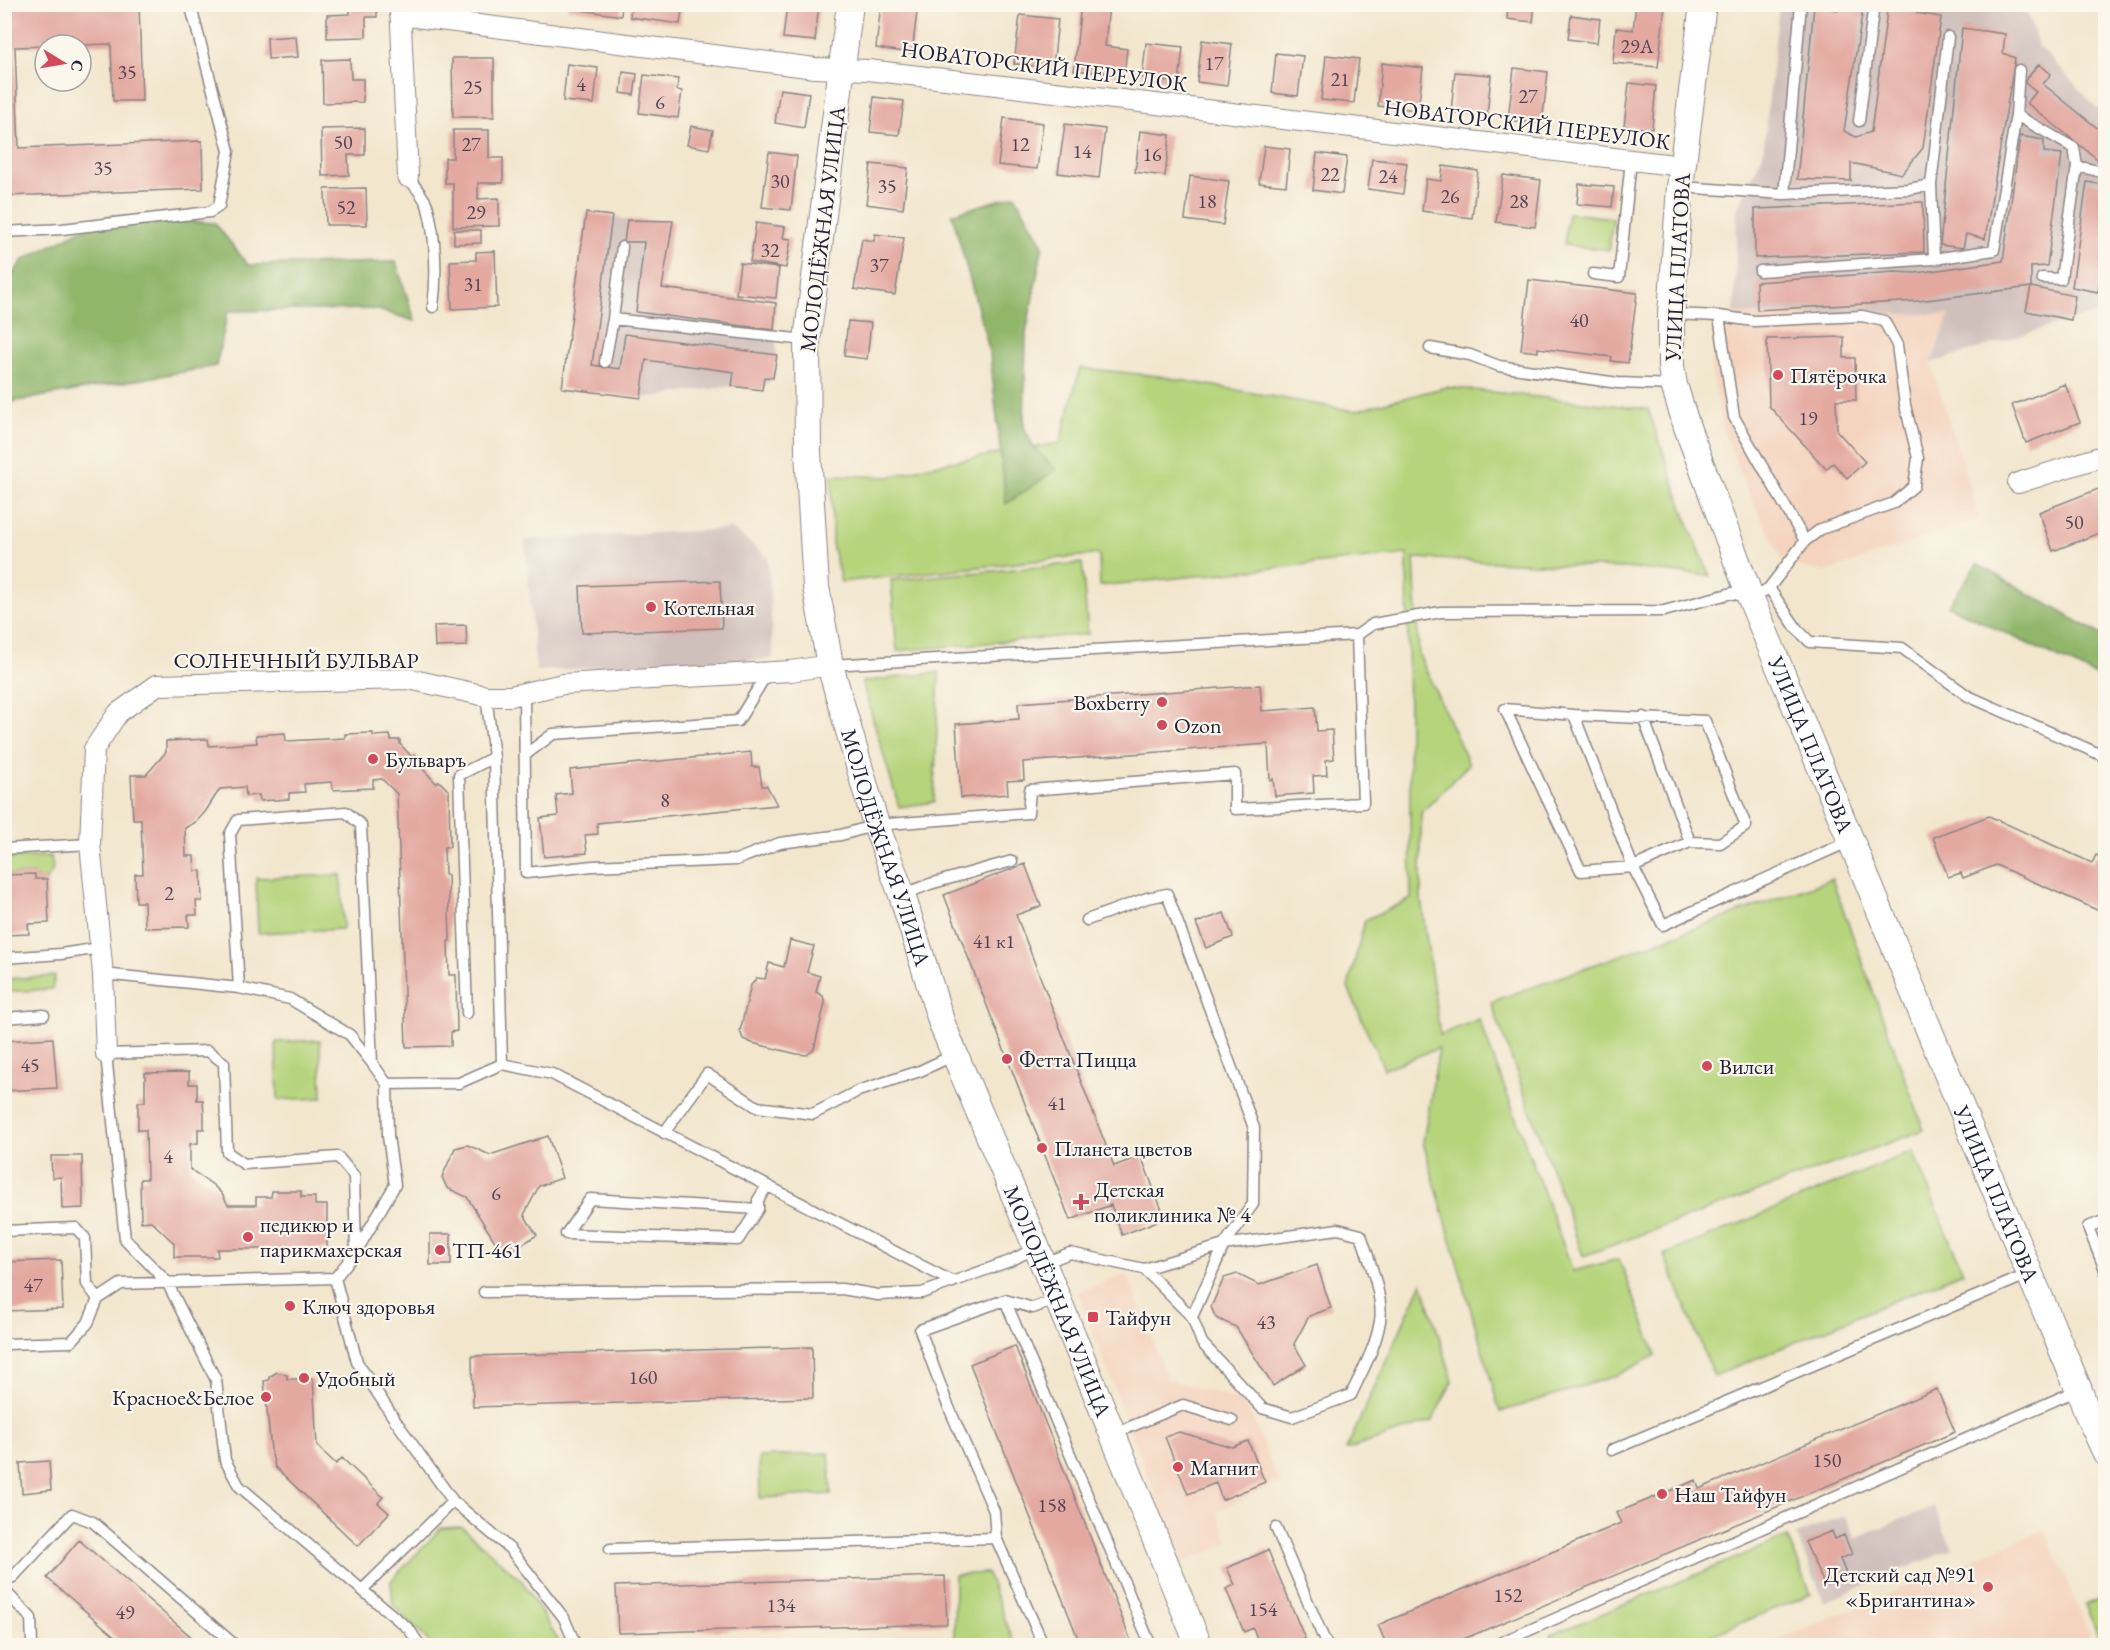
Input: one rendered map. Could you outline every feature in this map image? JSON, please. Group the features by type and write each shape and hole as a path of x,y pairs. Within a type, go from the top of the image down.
{"street":[{"name":"МОЛОДЁЖНАЯ УЛИЦА","path":"850,4 807,340 808,452 816,587 830,665 876,825 902,895 942,1024 1199,1646"},
{"name":"УЛИЦА ПЛАТОВА","path":"1703,4 1681,176 1671,314 1671,367 1674,385 1687,427 1760,594 1850,841 2030,1274 2090,1401 2106,1453"},
{"name":"НОВАТОРСКИЙ ПЕРЕУЛОК","path":"400,10 815,68 842,68 1631,160 1681,176"},
{"path":"400,10 408,177"},
{"path":"2018,483 2106,454"},
{"name":"СОЛНЕЧНЫЙ БУЛЬВАР","path":"106,1054 103,974 90,844 94,748 118,713 157,685 409,679 486,696 511,696 563,684 769,672 830,665"}],"lane":[{"path":"4,232 62,229 198,214 210,212 219,206 229,151 192,11 187,4"},
{"path":"1784,194 1800,4"},
{"path":"1859,121 1874,4"},
{"path":"1934,260 1931,185 1948,37"},
{"path":"1761,271 1934,260 1994,250 2016,115 2019,70"},
{"path":"2016,115 2074,148 2077,166 2061,279 2042,278"},
{"path":"1593,274 1619,278 1631,160"},
{"path":"2077,166 2106,173"},
{"path":"1681,176 1784,194 1909,189 1931,185"},
{"path":"408,177 428,206 434,246 433,307"},
{"path":"604,362 613,319 622,247"},
{"path":"1671,314 1719,316 1754,321 1862,316 1884,321 1897,345 1905,405 1918,458 1914,486 1894,503 1821,529 1805,541 1760,594"},
{"path":"1719,316 1734,417 1805,541"},
{"path":"613,319 807,340"},
{"path":"1430,348 1470,355 1499,366 1618,383 1674,385"},
{"path":"830,665 1357,635 1373,624 1441,612 1664,611 1732,593 1760,594 1810,642 1902,648 1968,696 2106,757"},
{"path":"524,693 526,873 593,866 736,860 780,843 841,835 876,825 1028,813 1030,790 1234,774 1236,809 1363,803 1357,635"},
{"path":"525,755 553,734 738,721 769,672"},
{"path":"486,696 494,757 502,1064"},
{"path":"1505,709 1574,715 1705,721 1746,826 1720,843 1690,842 1633,867 1581,871 1505,709"},
{"path":"1574,715 1633,867 1663,925 1850,841"},
{"path":"1643,717 1690,842"},
{"path":"468,1013 459,775 494,757"},
{"path":"239,988 230,834 238,820 346,812 361,825 372,1063"},
{"path":"4,849 90,844"},
{"path":"902,895 930,884 1012,861"},
{"path":"1087,920 1146,897 1167,894 1254,1128 1253,1204 1224,1245 1192,1317"},
{"path":"4,958 61,954 100,948"},
{"path":"4,1344 71,1342 88,1323 98,1299 121,1284 334,1278 356,1252 394,1185 388,1136 387,1084 350,1035 290,999 239,988 103,974"},
{"path":"4,1018 44,1015"},
{"path":"356,1252 354,1176 338,1157 244,1164 227,1152 224,1063 208,1052 106,1054 125,1239 167,1282 216,1380 225,1460 239,1486 409,1629 420,1646"},
{"path":"664,1133 707,1074 757,1107 813,1114 858,1091 920,1071 954,1055"},
{"path":"387,1084 459,1083 502,1064 552,1074 953,1282"},
{"path":"758,1209 590,1199 566,1234 738,1240 758,1209 758,1200 767,1186"},
{"path":"2106,1220 2088,1227 2106,1272"},
{"path":"4,1231 76,1228 85,1238 87,1284 98,1299"},
{"path":"484,1292 842,1289 878,1295 922,1293 1010,1260 1070,1252 1144,1269 1224,1245 1338,1229 1361,1235 1377,1288 1380,1319 1373,1346 1351,1395 1292,1417 1262,1408 1202,1343 1192,1317 1144,1269"},
{"path":"1612,1450 2030,1274"},
{"path":"334,1278 357,1362 395,1420 453,1501 510,1549 564,1618 576,1646"},
{"path":"1044,1646 996,1538 994,1511 947,1403 920,1330 1005,1300 1033,1308 1057,1298"},
{"path":"1005,1300 1151,1646"},
{"path":"1492,1646 2090,1401"},
{"path":"1112,1434 1183,1406 1232,1420"},
{"path":"362,1590 453,1501"},
{"path":"4,1580 13,1577 72,1514 93,1522 236,1646"},
{"path":"1276,1528 1327,1646"},
{"path":"610,1549 996,1538"},
{"path":"4,1590 31,1618 32,1646"}],"shaded area":[{"path":"1779,5 2025,5 2038,45 2105,117 2105,311 1931,363 1950,314 1734,314 1737,210 1763,154"},
{"path":"586,213 627,220 673,221 662,288 776,303 774,330 777,355 773,378 762,390 732,386 641,398 562,388"},
{"path":"1734,314 1951,314 1931,363 1980,519 1826,572 1784,563 1747,489 1723,429 1710,365"},
{"path":"732,529 768,557 773,659 536,671 525,540"},
{"path":"1127,1273 1167,1379 1246,1402 1279,1482 1217,1511 1229,1544 1181,1563 1078,1292"},
{"path":"1934,1506 1952,1549 1824,1602 1796,1535 1845,1515 1856,1538"},
{"name":"Детский сад №91 «Бригантина»","path":"2045,1529 2094,1645 1766,1645"}],"green space":[{"path":"1015,195 1043,245 1026,333 1024,427 1033,446 1056,470 1006,504 990,353 952,214"},
{"path":"1568,213 1613,218 1609,250 1564,245"},
{"path":"108,216 215,223 248,265 396,262 415,321 375,309 228,311 216,366 5,403 5,285 23,260"},
{"path":"1080,368 1158,376 1354,411 1446,387 1648,409 1689,526 1710,576 1640,569 1414,558 1419,655 1469,764 1421,813 1421,899 1440,1035 1479,1019 1573,1271 1619,1259 1656,1355 1618,1375 1500,1412 1423,1142 1439,1048 1384,1069 1348,988 1365,920 1411,899 1407,554 1100,586 1099,554 841,582 832,544 832,475 890,477 928,466 1060,443"},
{"path":"1082,563 1088,634 897,651 891,580"},
{"path":"1977,564 2105,637 2105,680 1948,606"},
{"path":"939,672 934,802 899,807 862,682"},
{"path":"51,856 53,869 47,879 35,879 34,874 5,875 5,858"},
{"path":"341,875 343,929 258,933 256,878"},
{"name":"Вилси","path":"1832,879 1924,1130 1583,1256 1491,1002"},
{"path":"55,976 52,989 5,992 5,979"},
{"path":"320,1040 322,1098 278,1100 276,1042"},
{"path":"1913,1151 1963,1272 1714,1376 1664,1255"},
{"path":"1422,1282 1453,1381 1432,1421 1346,1450"},
{"path":"829,1453 831,1494 760,1498 759,1457"},
{"path":"462,1527 522,1581 561,1645 429,1645 429,1642 393,1605 391,1581 441,1528"},
{"path":"1787,1537 1811,1594 1688,1645 1555,1645 1551,1635"},
{"path":"987,1573 1015,1645 898,1645 954,1642 955,1575"},
{"path":"2105,1596 2106,1645 2103,1646 2085,1605"}],"building":[{"path":"4,4 139,4 142,101 113,101 111,44 93,45 93,33 33,33 33,46 15,47 19,148 202,141 203,189 4,196"},
{"path":"349,4 377,4 377,17 366,17 366,37 327,38 327,15 350,14"},
{"path":"568,4 622,4 621,16 567,8"},
{"path":"631,4 683,4 680,24 630,17"},
{"path":"787,4 819,4 815,41 783,38"},
{"path":"881,4 918,4 912,53 876,48"},
{"path":"1081,4 1109,5 1105,46 1127,49 1124,75 1074,70"},
{"path":"1508,4 1535,4 1533,22 1507,19"},
{"path":"1636,4 1665,6 1658,67 1613,63 1616,28 1633,30"},
{"path":"1839,4 1863,8 1844,131 1856,137 1871,132 1888,4 1917,4 1917,13 1941,17 1923,148 1902,174 1851,163 1851,181 1797,179 1814,6 1839,10"},
{"path":"1020,15 1058,19 1053,68 1014,64"},
{"path":"1571,15 1600,19 1597,43 1568,39"},
{"path":"1962,28 2005,34 2003,53 2015,58 1985,239 1966,234 1963,248 1940,245"},
{"path":"296,36 298,57 268,59 267,38"},
{"path":"1202,40 1232,44 1227,86 1197,82"},
{"path":"1146,43 1183,47 1179,82 1142,78"},
{"path":"1276,53 1303,56 1298,96 1272,93"},
{"path":"1326,55 1359,59 1354,103 1321,100"},
{"path":"452,58 494,58 494,117 453,117"},
{"path":"350,59 351,79 363,79 363,102 323,103 322,60"},
{"path":"1382,63 1423,68 1418,110 1378,106"},
{"path":"567,64 598,68 594,104 563,101"},
{"path":"2039,64 2051,74 2043,84 2106,135 2106,166 2027,103 2036,92 2024,82"},
{"path":"1514,68 1548,72 1542,124 1508,120"},
{"path":"623,72 637,74 634,95 621,93"},
{"path":"1455,72 1491,75 1487,116 1451,112"},
{"path":"644,75 678,79 677,90 682,91 678,118 639,113"},
{"path":"1629,83 1656,86 1652,129 1624,126"},
{"path":"780,89 809,93 804,128 775,123"},
{"path":"874,97 904,101 899,135 870,132"},
{"path":"1004,118 1043,123 1037,169 998,165"},
{"path":"1065,124 1105,129 1099,178 1058,173"},
{"path":"691,126 713,130 709,149 687,145"},
{"path":"365,128 365,155 348,155 349,175 322,176 321,129"},
{"path":"453,130 489,130 489,158 503,158 503,183 478,183 478,199 499,198 499,226 453,227 453,183 445,183 445,158 453,158"},
{"path":"1140,131 1170,135 1165,176 1135,172"},
{"path":"2020,136 2044,140 2044,152 2062,154 2047,266 2031,267 2031,287 1918,301 1757,310 1756,282 1894,272 1916,273 2003,261"},
{"path":"1264,146 1290,149 1286,186 1259,183"},
{"path":"769,152 797,156 791,210 762,207"},
{"path":"1317,153 1347,157 1342,194 1313,190"},
{"path":"1372,159 1407,163 1403,194 1368,189"},
{"path":"871,164 908,168 903,209 866,204"},
{"path":"1443,166 1478,171 1472,218 1422,211 1426,179 1441,181"},
{"path":"1503,175 1541,180 1535,227 1496,222"},
{"path":"1190,176 1229,181 1223,225 1185,220"},
{"path":"2087,182 2106,185 2106,245 2098,292 2072,287"},
{"path":"1579,184 1614,187 1612,207 1577,204"},
{"path":"366,188 367,225 326,225 325,189"},
{"path":"1923,202 1924,252 1755,258 1755,209"},
{"path":"586,213 612,216 592,365 620,369 625,334 777,355 773,378 764,377 762,390 732,386 734,372 646,360 641,398 562,388"},
{"path":"627,220 673,221 662,288 776,303 774,330 636,312 644,242 624,242"},
{"path":"756,223 785,227 783,238 791,239 786,268 750,262"},
{"path":"454,230 481,230 481,243 454,244"},
{"path":"875,234 904,238 895,295 854,289 862,239 874,241"},
{"path":"495,251 497,307 452,309 450,261 476,260 476,252"},
{"path":"740,263 779,268 776,298 736,294"},
{"path":"1529,280 1637,293 1628,363 1611,361 1612,357 1538,348 1538,352 1521,350"},
{"path":"2031,287 2075,296 2071,320 2026,311"},
{"path":"848,321 871,323 867,359 844,356"},
{"path":"1844,337 1844,358 1855,358 1856,400 1836,400 1837,431 1865,462 1847,478 1833,463 1826,469 1769,406 1767,339"},
{"path":"2065,384 2080,422 2026,443 2012,405"},
{"path":"2106,486 2106,540 2102,532 2053,551 2039,512"},
{"name":"Котельная","path":"720,581 722,628 582,633 580,586"},
{"path":"466,625 467,646 435,647 434,626"},
{"path":"1260,685 1262,711 1315,707 1317,731 1332,730 1334,759 1326,760 1327,775 1313,776 1314,793 1275,796 1273,779 1270,780 1268,744 1023,762 1024,780 1007,781 1008,794 961,798 956,724 1019,719 1018,703"},
{"path":"285,733 286,741 345,738 345,734 390,735 391,740 400,740 400,744 412,757 415,754 425,765 422,768 436,783 439,781 449,791 450,847 444,847 445,875 448,875 449,975 456,975 457,1031 451,1032 451,1046 406,1047 397,794 382,779 373,780 373,788 333,790 332,782 304,784 305,792 289,793 289,799 260,801 259,795 246,796 245,787 220,789 205,812 196,822 185,828 186,856 194,856 195,871 201,871 202,901 196,901 197,915 188,915 189,927 145,928 144,902 136,902 135,874 143,874 141,819 133,819 131,775 146,775 166,752 166,741 208,739 209,746 257,743 256,735"},
{"path":"751,752 752,767 759,767 762,786 767,786 777,805 597,823 598,834 585,835 587,853 544,857 540,818 558,816 556,795 572,793 570,770"},
{"path":"1989,816 2092,863 2096,855 2106,859 2106,914 1996,865 1963,878 1961,873 1948,877 1933,837"},
{"path":"1025,864 1041,906 1016,915 1114,1166 1141,1156 1165,1218 1122,1235 1111,1205 1070,1220 944,895"},
{"path":"35,874 35,879 47,879 49,923 28,924 29,934 4,935 4,875"},
{"path":"1224,913 1233,937 1206,948 1196,923"},
{"path":"790,940 814,946 807,972 820,976 816,992 823,996 825,1003 814,1049 807,1055 752,1043 743,1039 740,1031 751,985 757,978 765,979 769,963 784,967"},
{"path":"53,1038 57,1088 4,1091 4,1041"},
{"path":"189,1072 189,1084 197,1084 197,1100 203,1100 204,1115 204,1129 198,1129 198,1143 190,1144 190,1169 213,1185 228,1205 256,1205 256,1197 271,1197 272,1191 301,1191 301,1197 315,1197 315,1205 327,1205 327,1249 301,1249 300,1257 272,1257 272,1249 217,1249 218,1257 174,1257 174,1243 151,1221 141,1222 140,1179 147,1179 146,1130 138,1130 138,1102 145,1102 145,1073"},
{"path":"548,1136 562,1178 539,1186 524,1215 537,1235 504,1256 467,1197 447,1188 442,1177 455,1148 468,1145 490,1155"},
{"path":"51,1156 82,1156 83,1208 62,1209 61,1177 52,1178"},
{"name":"ТП-461","path":"430,1234 451,1234 451,1265 430,1265"},
{"path":"61,1260 63,1309 4,1311 4,1262"},
{"path":"1317,1265 1331,1308 1309,1316 1294,1344 1306,1365 1273,1386 1236,1327 1216,1318 1211,1307 1224,1278 1237,1274 1259,1285"},
{"path":"1015,1346 1133,1646 1081,1646 970,1364"},
{"path":"812,1347 813,1398 473,1407 472,1356"},
{"path":"277,1372 287,1375 287,1379 313,1379 317,1446 336,1464 342,1458 383,1497 378,1503 389,1513 358,1546 275,1467 271,1450 264,1381 269,1380 269,1377"},
{"path":"1937,1389 1955,1432 1447,1646 1387,1646 1378,1625 1621,1523 1616,1513 1696,1480 1699,1489"},
{"path":"1179,1432 1232,1447 1248,1441 1265,1482 1222,1500 1216,1483 1188,1494 1165,1437"},
{"path":"49,1461 51,1490 22,1493 20,1463"},
{"path":"1832,1531 1835,1539 1844,1535 1852,1554 1840,1559 1847,1576 1825,1586 1805,1542"},
{"path":"79,1540 202,1646 126,1646 47,1578"},
{"path":"1268,1550 1308,1646 1260,1646 1253,1628 1244,1632 1226,1589 1235,1585 1227,1568"},
{"path":"945,1576 947,1624 618,1633 616,1586"}],"place":[{"name":"Пятёрочка","path":"1778,375"},
{"name":"Котельная","path":"651,607"},
{"name":"Boxberry","path":"1162,702"},
{"name":"Ozon","path":"1162,725"},
{"name":"Бульваръ","path":"373,759"},
{"name":"Фетта Пицца","path":"1007,1059"},
{"name":"Вилси","path":"1707,1066"},
{"name":"Планета цветов","path":"1042,1148"},
{"name":"Детская поликлиника № 4","path":"1081,1202"},
{"name":"педикюр и парикмахерская","path":"248,1237"},
{"name":"ТП-461","path":"440,1250"},
{"name":"Ключ здоровья","path":"290,1306"},
{"name":"Тайфун","path":"1093,1317"},
{"name":"Удобный","path":"304,1378"},
{"name":"Красное&Белое","path":"266,1397"},
{"name":"Магнит","path":"1178,1467"},
{"name":"Наш Тайфун","path":"1662,1494"},
{"name":"Детский сад №91 «Бригантина»","path":"1988,1587"}]}
